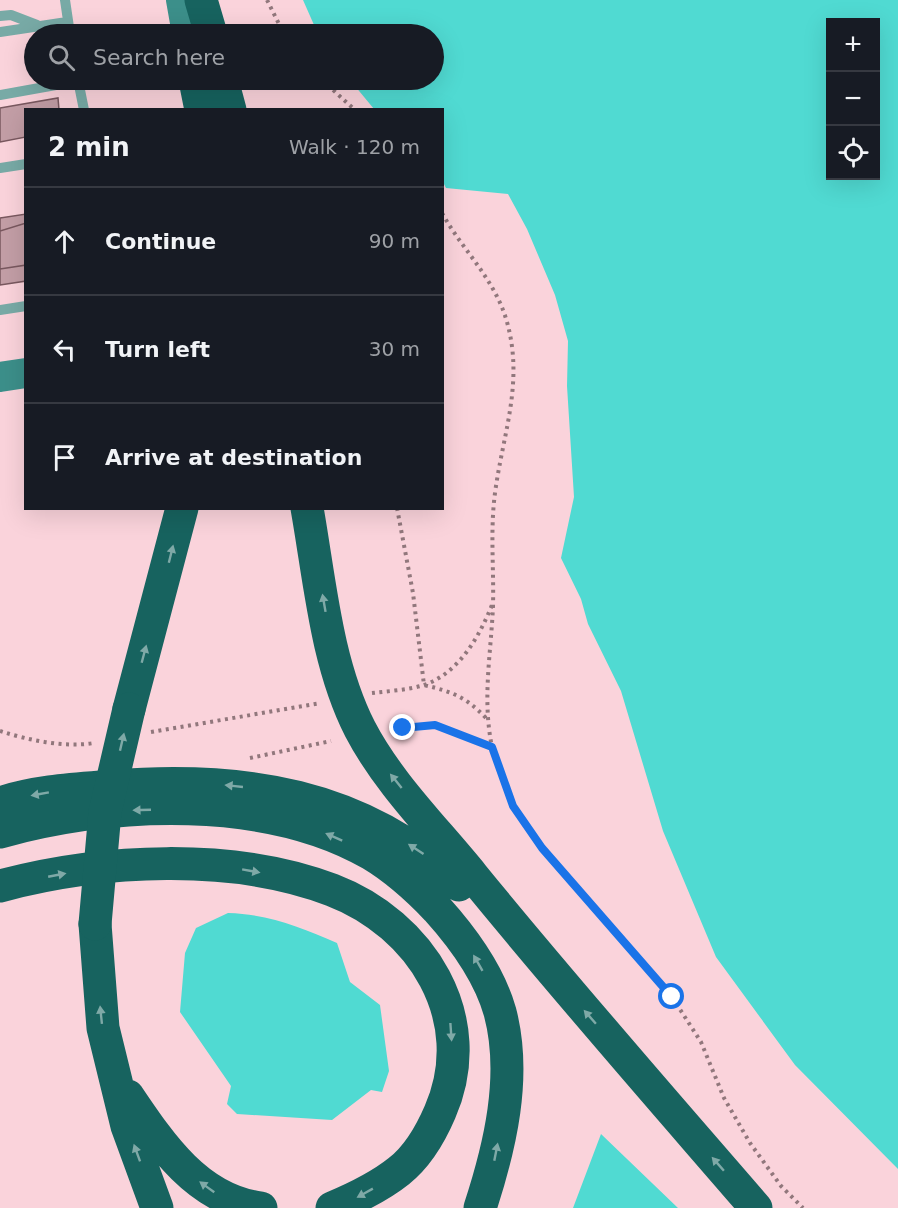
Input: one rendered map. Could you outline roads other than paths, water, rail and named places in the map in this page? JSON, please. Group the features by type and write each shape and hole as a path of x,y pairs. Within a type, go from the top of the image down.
{"highway":[{"path":"201,0 208,24"},
{"path":"196,90 201,108"},
{"path":"225,90 229,108"},
{"path":"157,1208 127,1126 112,1072 103,1028 95,924 105,812 139,721 182,510"},
{"path":"307,510 332,649 345,692 360,729 389,773 552,973 756,1208"},
{"path":"0,802 68,789 197,782 260,789 332,805 385,829 430,858 552,973"},
{"path":"0,832 68,816 140,810 252,815 318,830 371,854 409,881 449,922 479,962 500,1013 506,1063 503,1120 494,1165 480,1208"},
{"path":"0,886 82,869 221,865 288,878 332,890 375,911 412,943 437,982 450,1019 453,1061 446,1098 431,1134 401,1170 365,1194 332,1208"},
{"path":"112,1072 145,1122 181,1167 214,1193 261,1208"}],"main road":[{"path":"181,0 185,24"},
{"path":"192,108 193,90"},
{"path":"0,377 24,373"}],"lane":[{"path":"53,24 67,22 65,0"},
{"path":"0,16 11,15 34,24"},
{"path":"0,32 24,28"},
{"path":"0,95 26,90"},
{"path":"80,90 84,108"},
{"path":"0,168 24,164"},
{"path":"0,310 24,306"}],"water":[{"path":"303,0 898,0 898,1169 795,1065 716,957 663,831 621,691 588,624 581,599 561,558 574,497 567,386 568,341 555,295 527,229 508,194 446,188 444,184 444,108 373,108 358,90 444,90 444,24 314,24"},
{"path":"228,913 284,922 337,943 350,982 380,1005 389,1071 382,1092 371,1090 332,1120 237,1114 227,1104 231,1086 180,1012 185,953 196,928"},
{"path":"601,1134 678,1208 573,1208"}]}
